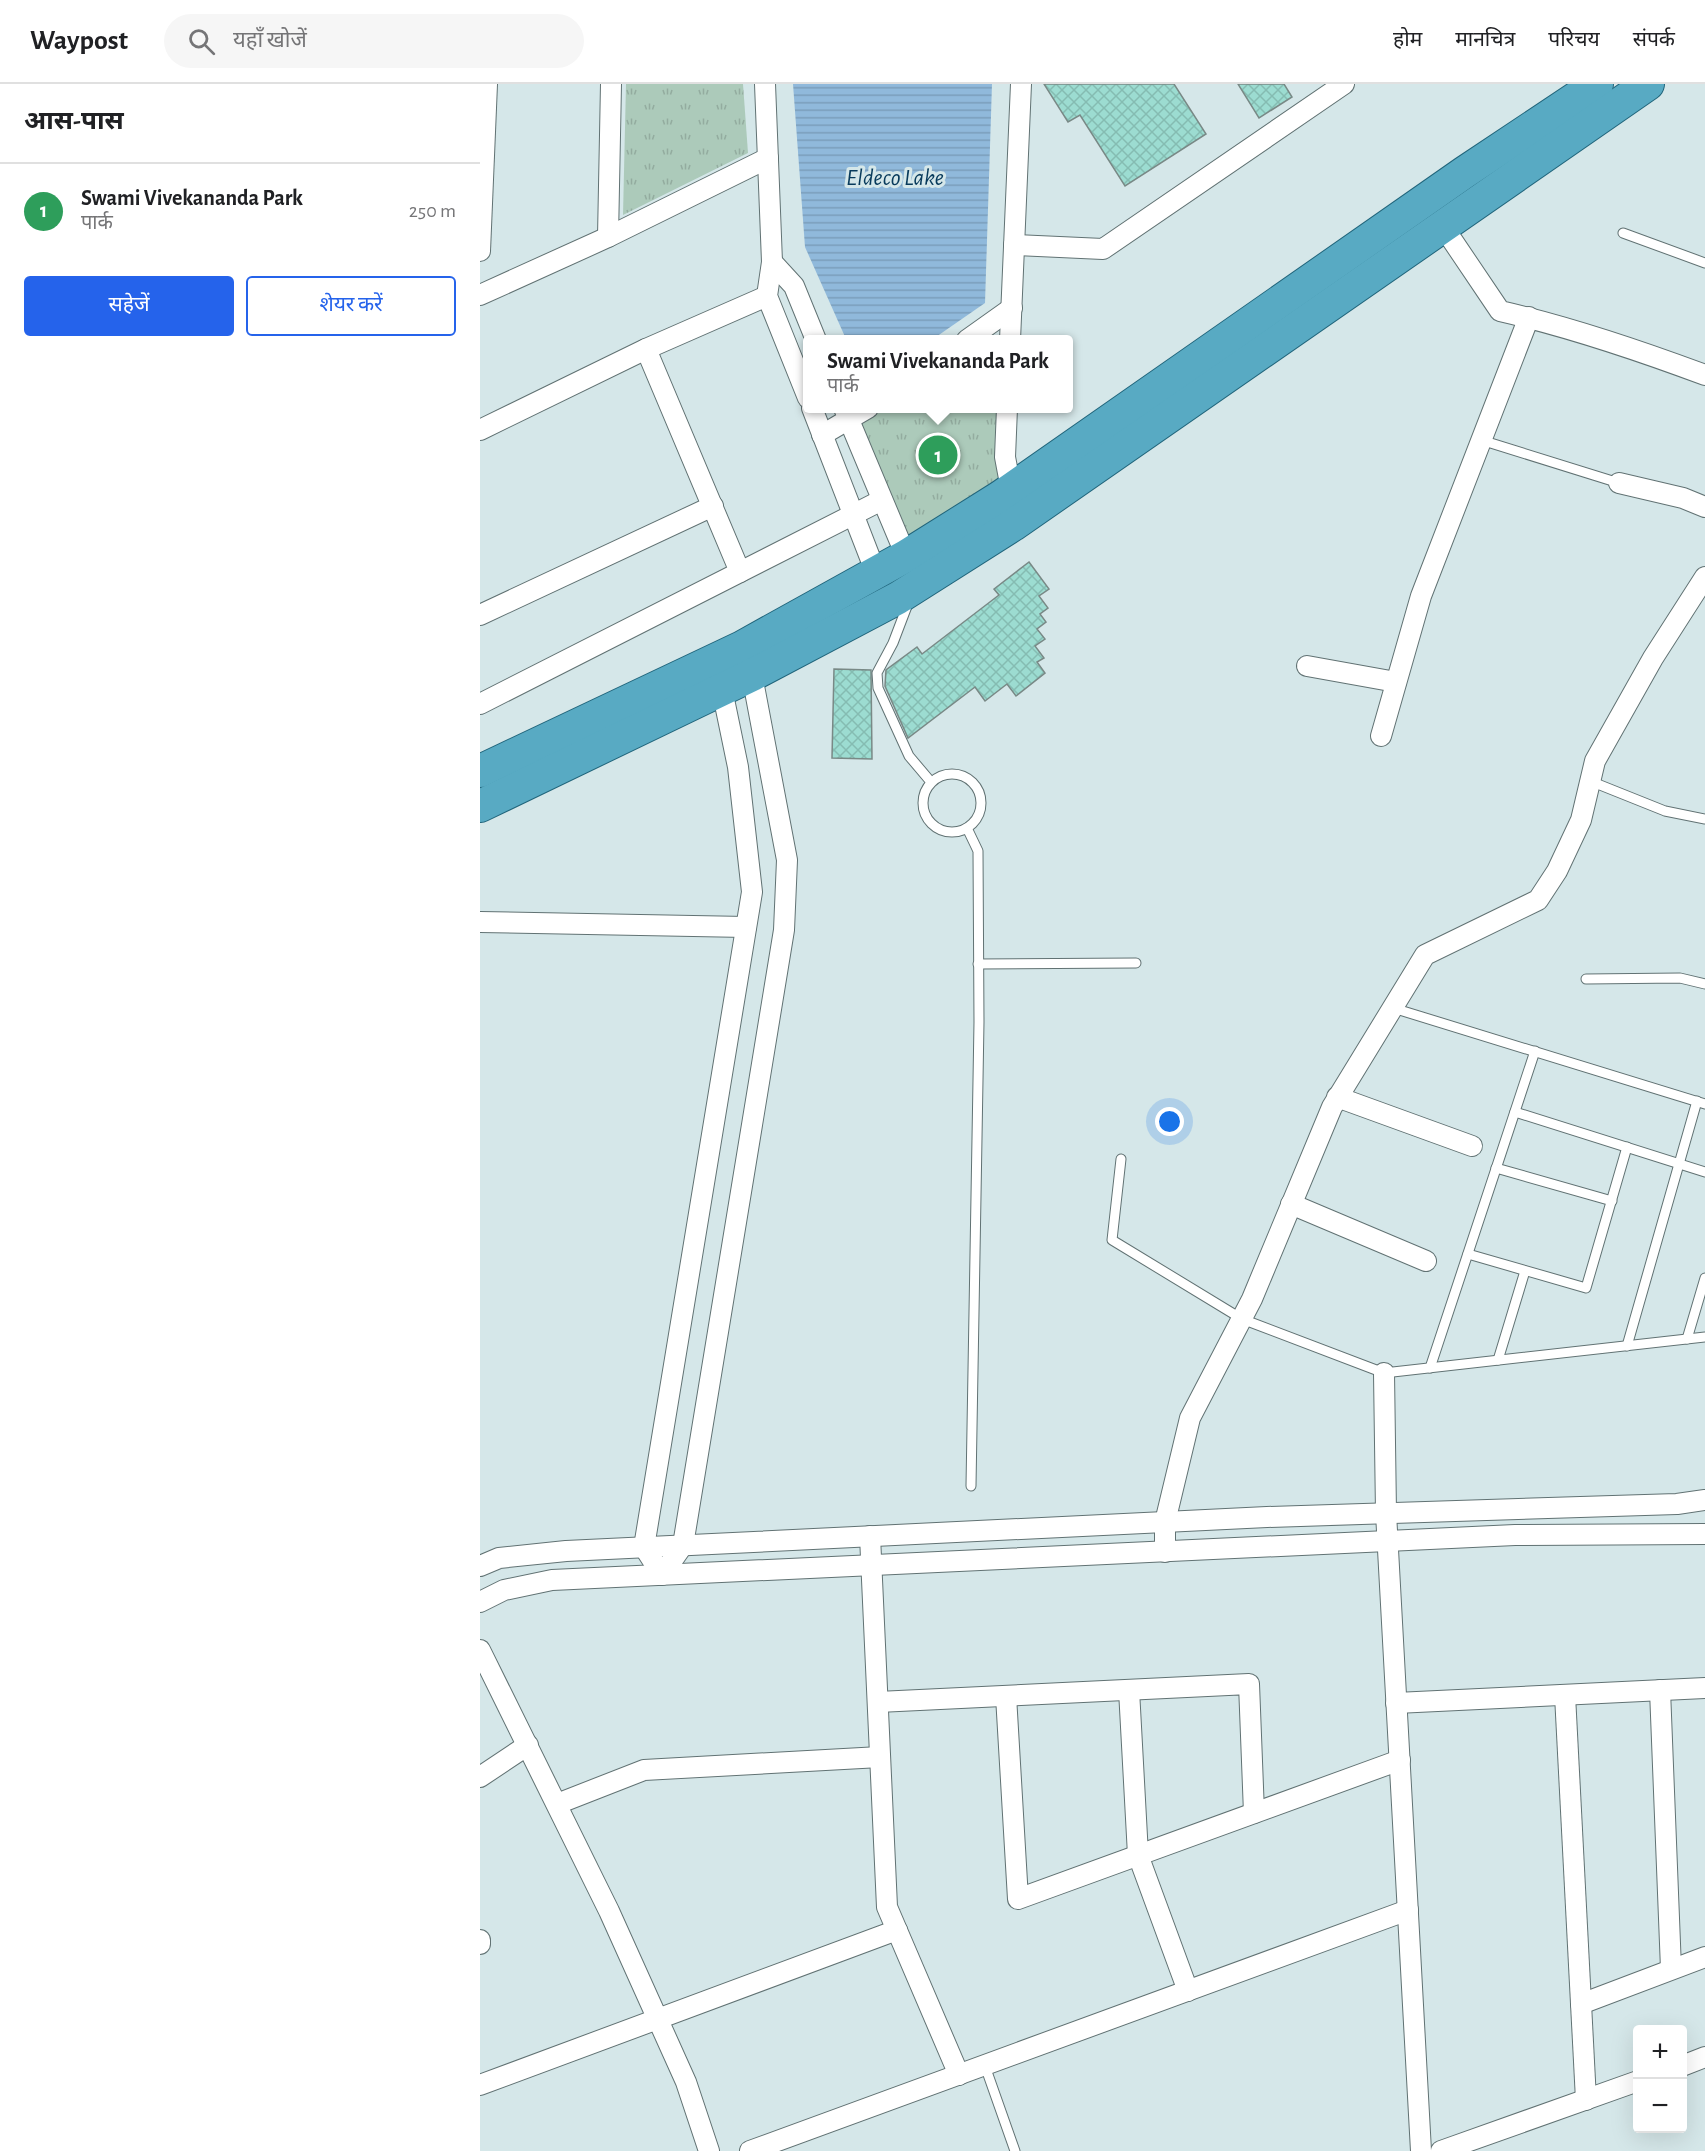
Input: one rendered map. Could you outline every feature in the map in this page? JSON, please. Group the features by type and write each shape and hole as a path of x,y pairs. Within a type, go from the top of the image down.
{"highway":[{"path":"480,771 718,675 752,675 915,587 1013,525 1648,84"},
{"path":"480,806 718,675 746,645 906,556 1011,489 1584,87"}],"street":[{"path":"480,251 487,84"},
{"path":"608,237 611,84"},
{"path":"765,84 772,262 767,296 803,388"},
{"path":"1010,335 1021,84"},
{"path":"1014,245 1103,249 1344,84"},
{"path":"480,295 608,237 768,158"},
{"path":"1442,225 1500,311 1529,317 1644,352 1705,375"},
{"path":"772,262 794,286 814,335"},
{"path":"480,430 646,349 767,296"},
{"path":"973,335 1012,308"},
{"path":"1381,736 1421,596 1529,317"},
{"path":"646,349 740,572"},
{"path":"814,413 876,573"},
{"path":"1007,413 1005,457 1011,489"},
{"path":"822,435 847,415 906,556"},
{"path":"1619,483 1683,498 1705,507"},
{"path":"480,704 882,500"},
{"path":"480,615 713,507"},
{"path":"1166,1552 1165,1522 1190,1418 1242,1319 1338,1097 1425,955 1538,900 1557,871 1581,820 1595,761 1641,679 1705,577"},
{"path":"662,1575 683,1545 784,930 787,860 746,645"},
{"path":"1308,666 1396,682"},
{"path":"662,1575 644,1547 752,892 738,767 718,675"},
{"path":"480,922 746,927"},
{"path":"1338,1097 1472,1146"},
{"path":"1291,1204 1426,1261"},
{"path":"1384,1373 1386,1513 1421,2151"},
{"path":"480,1566 499,1558 644,1547 1165,1522 1677,1504 1705,1500"},
{"path":"480,1602 504,1590 552,1580 1515,1535 1705,1534"},
{"path":"870,1536 887,1907 959,2075"},
{"path":"480,1650 557,1804 657,2018 686,2082 709,2151"},
{"path":"878,1702 1249,1684 1254,1813"},
{"path":"1396,1703 1705,1688"},
{"path":"1129,1690 1138,1855 1188,1991"},
{"path":"1660,1690 1671,1969"},
{"path":"1565,1695 1586,2100"},
{"path":"1006,1696 1018,1899 1400,1760"},
{"path":"480,1777 528,1745"},
{"path":"557,1804 644,1770 880,1757"},
{"path":"750,2151 1408,1910"},
{"path":"480,2085 897,1930"},
{"path":"1581,2004 1705,1957"},
{"path":"1687,2064 1705,2057"},
{"path":"1441,2151 1633,2084"}],"lane":[{"path":"1623,233 1705,263"},
{"path":"1481,440 1619,483"},
{"path":"915,587 893,643 877,673 878,688 909,756 931,782"},
{"path":"954,774 965,777 975,785 980,796 981,808 976,820 967,828 956,832 944,831 929,821 922,804 924,792 931,782 942,775 954,774"},
{"path":"1590,781 1665,811 1705,819"},
{"path":"967,828 978,850 971,1486"},
{"path":"978,964 1136,963"},
{"path":"1586,979 1680,978 1705,984"},
{"path":"1393,1008 1701,1103 1680,1164 1627,1346"},
{"path":"1430,1368 1535,1052"},
{"path":"1515,1112 1705,1172"},
{"path":"1468,1254 1586,1288 1627,1147"},
{"path":"1121,1159 1112,1240 1242,1319 1384,1373 1705,1337"},
{"path":"1496,1168 1612,1201"},
{"path":"1498,1360 1525,1271"},
{"path":"1687,1339 1705,1278"},
{"path":"985,2066 1015,2151"}],"green space":[{"path":"626,84 743,84 748,153 623,215"},
{"path":"878,413 1002,413 1001,485 910,544 861,425"}],"water":[{"name":"Eldeco Lake","path":"793,84 992,84 985,303 939,335 844,335 805,247"}],"building":[{"path":"1044,84 1174,84 1206,134 1125,186 1080,115 1068,122"},
{"path":"1238,84 1284,84 1292,97 1259,118"},
{"path":"1029,562 1049,589 1039,596 1048,608 1040,614 1046,622 1037,629 1045,639 1035,646 1044,658 1037,662 1045,673 1016,696 1007,684 985,701 975,687 908,738 885,686 886,670 917,647 922,654 999,595 994,589"},
{"path":"834,669 871,670 872,759 832,758"}],"place":[{"name":"Swami Vivekananda Park","path":"938,455"}]}
